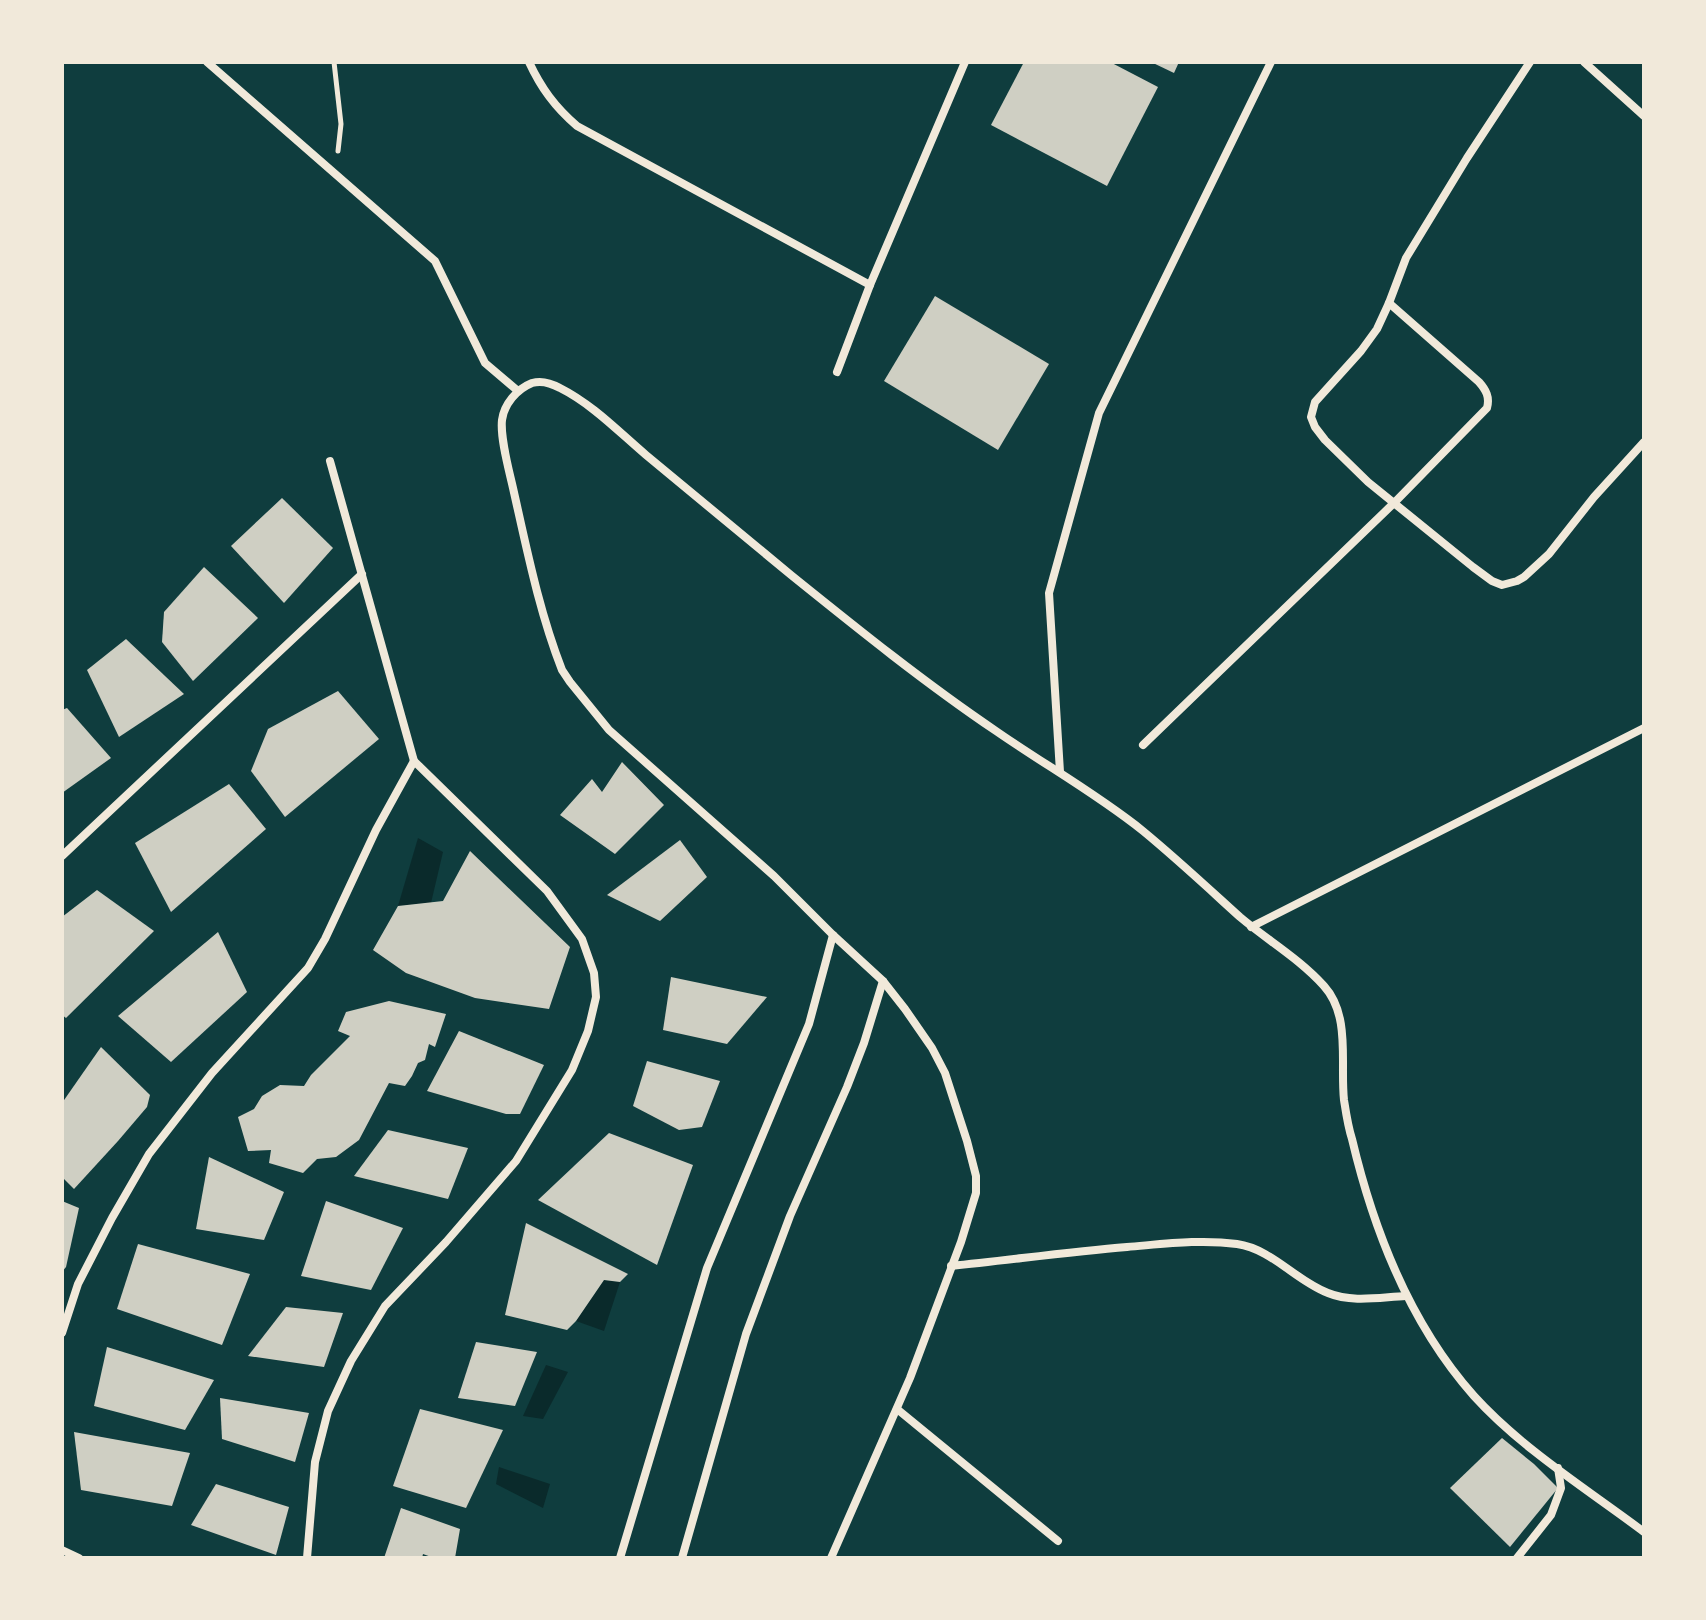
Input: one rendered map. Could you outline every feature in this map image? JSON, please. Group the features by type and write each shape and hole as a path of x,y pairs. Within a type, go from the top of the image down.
{"street":[{"path":"207,62 435,261 485,363 518,391"},
{"path":"529,62 545,94 577,126 870,285"},
{"path":"837,372 870,285 965,62"},
{"path":"1060,772 1049,593 1099,413 1271,62"},
{"path":"1530,62 1406,258 1377,329 1315,402 1311,412 1315,427 1368,482 1492,581 1502,585 1524,577 1549,554 1594,497 1644,442"},
{"path":"1584,62 1644,116"},
{"path":"1143,745 1394,503 1487,408 1489,401 1483,387 1389,303"},
{"path":"831,1558 910,1378 961,1242 976,1193 973,1159 945,1073 932,1048 883,981 774,876 609,730 562,670 535,588 506,455 502,419 518,391 536,381 564,389 600,416 895,659 1141,830 1251,927 1314,976 1334,999 1340,1016 1344,1102 1351,1137 1391,1261 1421,1324 1475,1397 1526,1444 1644,1532"},
{"path":"307,1558 315,1462 328,1411 351,1361 385,1306 516,1161 572,1070 588,1031 596,997 594,973 582,939 547,891 414,761 330,461"},
{"path":"62,856 362,574"},
{"path":"1251,927 1644,728"},
{"path":"62,1333 78,1284 149,1154 212,1073 308,968 414,761"},
{"path":"620,1558 707,1268 809,1024 833,935"},
{"path":"682,1558 746,1334 790,1216 847,1087 883,981"},
{"path":"951,1266 1214,1242 1241,1245 1259,1253 1325,1293 1359,1299 1406,1296"},
{"path":"897,1409 1058,1541"},
{"path":"1517,1558 1551,1515 1561,1488 1558,1468"},
{"path":"62,1550 79,1558"}],"path":[{"path":"334,62 341,124 336,176"}],"water":[{"path":"418,838 443,852 431,903 398,906"},
{"path":"604,1280 620,1282 604,1331 576,1321"},
{"path":"546,1365 568,1372 543,1419 523,1416"},
{"path":"499,1467 550,1484 543,1508 496,1484"}],"building":[{"path":"1024,62 1110,62 1158,87 1107,186 991,125"},
{"path":"1151,62 1179,62 1174,73"},
{"path":"935,296 1049,364 998,450 884,381"},
{"path":"282,498 333,548 284,603 231,546"},
{"path":"204,567 258,618 193,681 162,642 164,612"},
{"path":"126,639 184,694 119,737 87,670"},
{"path":"338,691 379,739 285,817 251,771 268,729"},
{"path":"67,708 111,758 62,793 62,710"},
{"path":"622,762 664,805 615,854 560,815 592,779 602,792"},
{"path":"229,784 266,829 171,912 135,843"},
{"path":"680,840 707,877 660,921 607,895"},
{"path":"470,851 570,947 549,1009 475,998 406,973 373,950 398,906 443,901"},
{"path":"97,890 154,931 66,1018 62,1015 62,917"},
{"path":"218,932 247,992 171,1062 118,1016"},
{"path":"671,977 767,997 727,1044 663,1030"},
{"path":"389,1001 446,1014 435,1047 429,1044 425,1060 418,1063 405,1086 389,1083 359,1140 336,1157 317,1159 303,1173 269,1163 271,1150 248,1151 238,1117 254,1109 262,1096 280,1085 304,1086 350,1036 338,1031 346,1012"},
{"path":"459,1031 544,1065 520,1114 506,1114 427,1091"},
{"path":"101,1047 150,1095 147,1107 74,1189 62,1177 62,1103"},
{"path":"647,1061 720,1081 702,1127 679,1130 633,1106"},
{"path":"388,1130 468,1148 448,1199 354,1176"},
{"path":"609,1133 693,1165 657,1265 538,1200"},
{"path":"209,1157 284,1192 264,1240 196,1229"},
{"path":"62,1201 79,1208 66,1267 62,1272"},
{"path":"326,1201 403,1228 371,1290 301,1276"},
{"path":"526,1223 628,1274 620,1282 604,1280 567,1330 505,1315"},
{"path":"138,1244 250,1274 222,1345 117,1309"},
{"path":"286,1307 343,1313 324,1367 248,1356"},
{"path":"476,1342 537,1352 515,1406 458,1398"},
{"path":"107,1347 214,1380 185,1430 94,1406"},
{"path":"220,1398 309,1413 295,1462 222,1439"},
{"path":"420,1409 503,1430 466,1508 393,1486"},
{"path":"74,1432 190,1453 172,1506 81,1490"},
{"path":"1502,1438 1558,1488 1510,1547 1450,1488"},
{"path":"216,1484 289,1507 276,1555 191,1525"},
{"path":"401,1508 460,1529 455,1558 434,1558 423,1554 422,1558 384,1558"}]}
